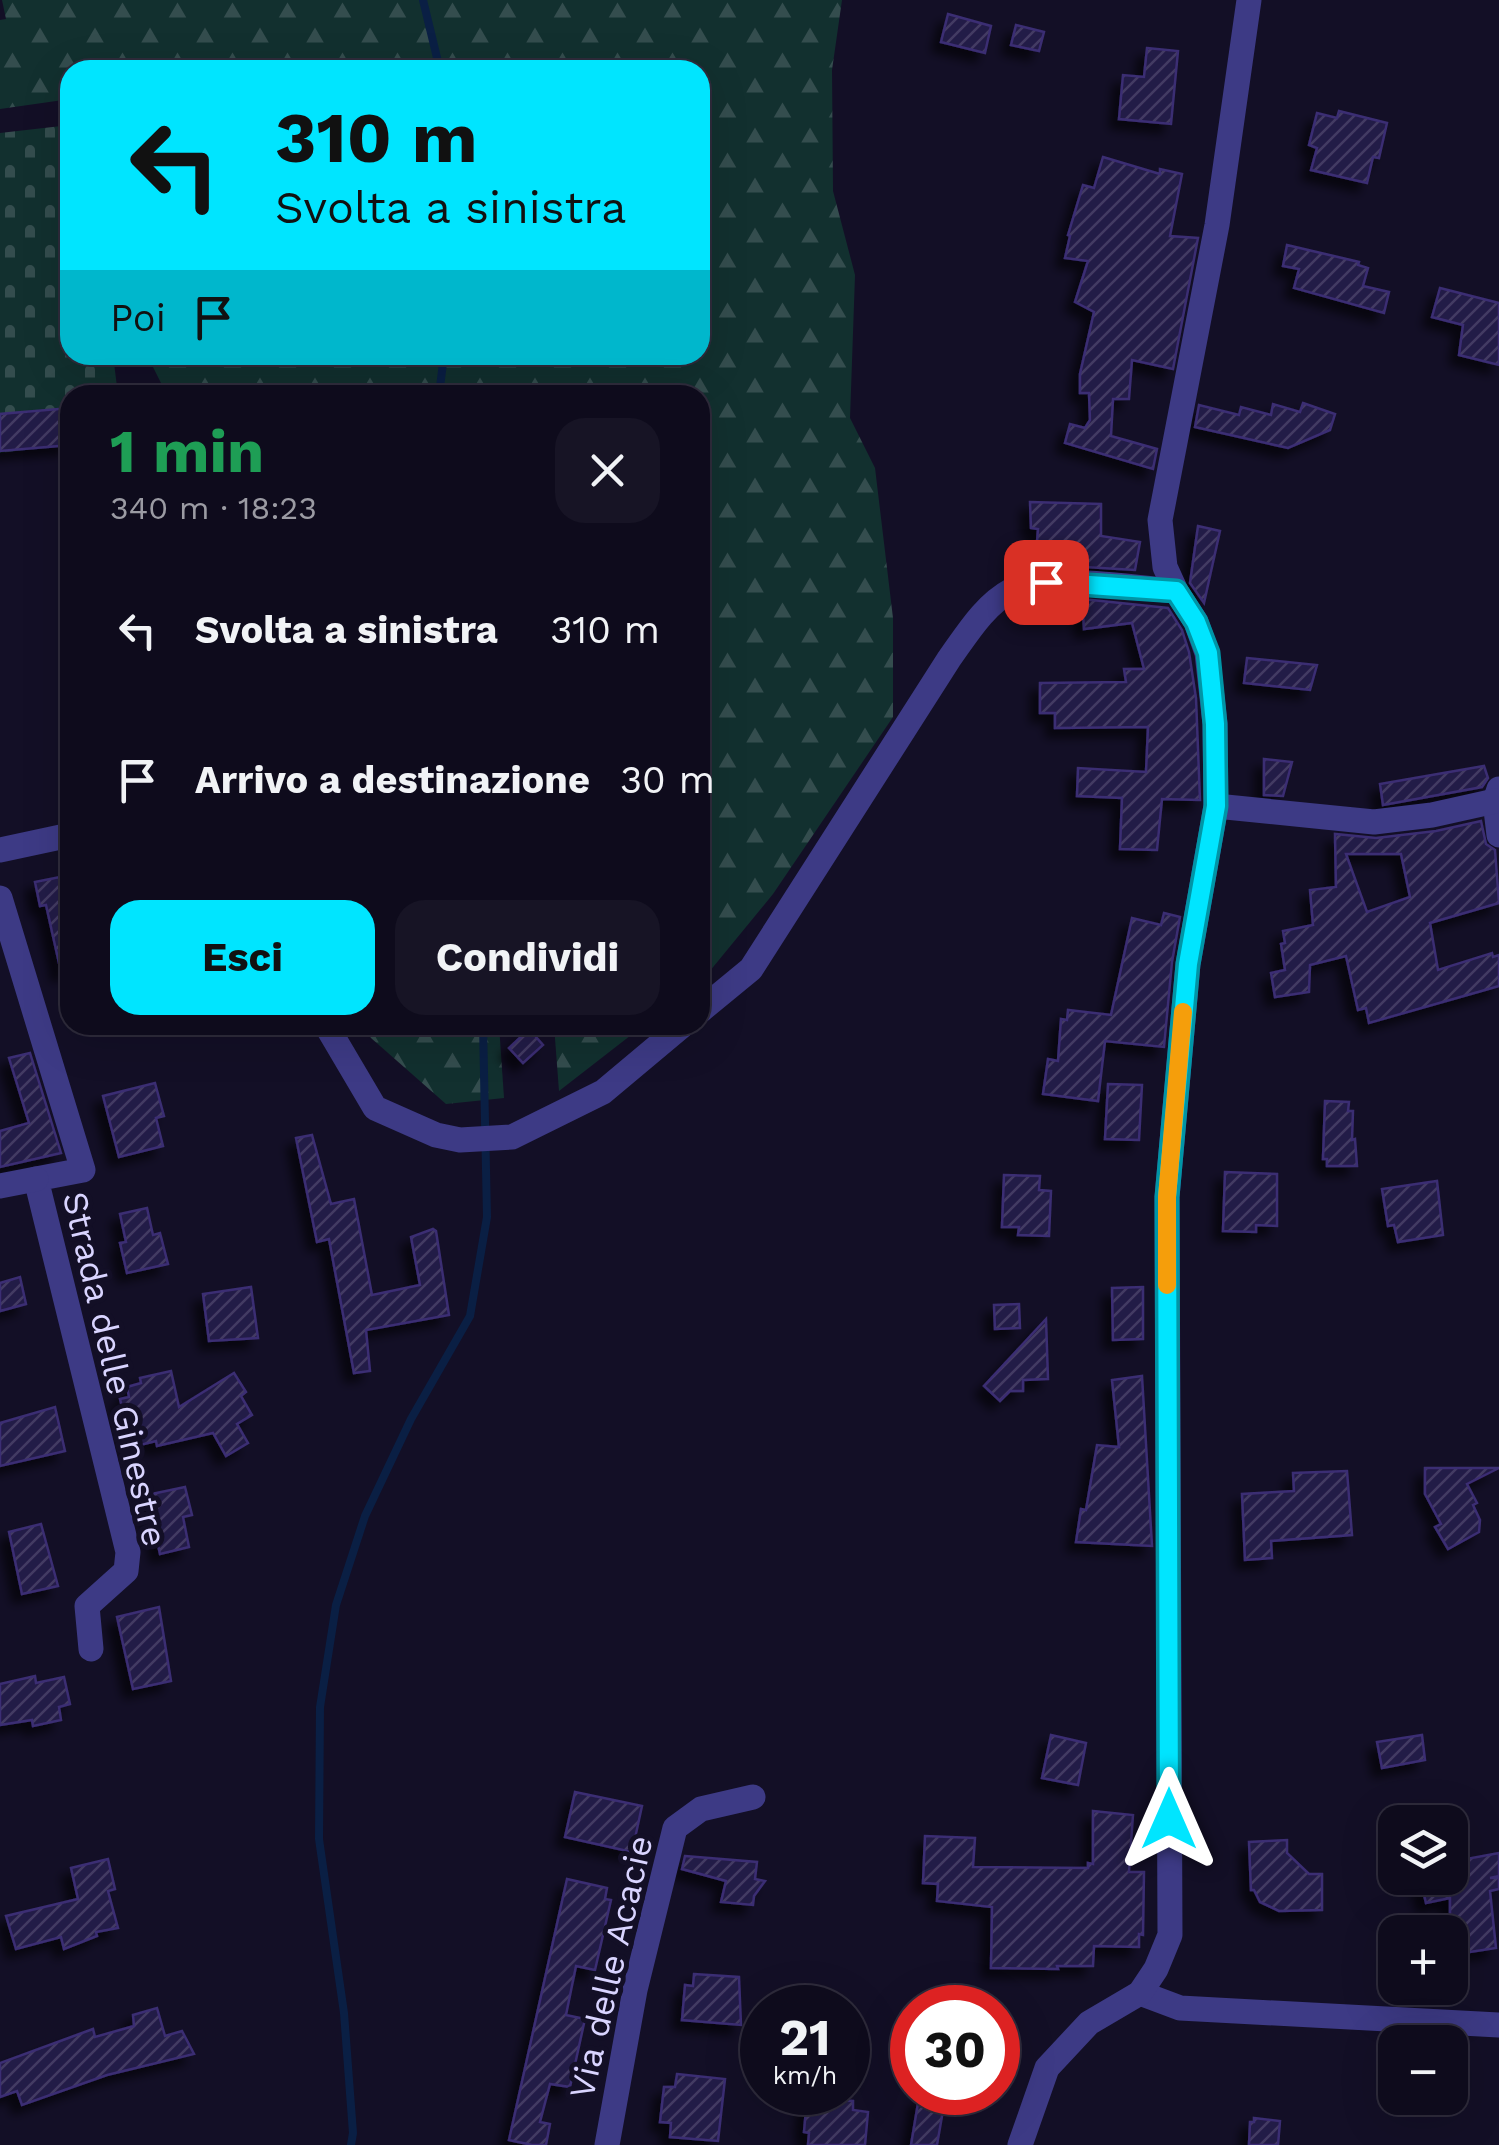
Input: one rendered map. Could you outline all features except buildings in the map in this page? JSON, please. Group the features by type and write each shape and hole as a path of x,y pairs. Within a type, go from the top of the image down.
{"street":[{"path":"1020,2145 1046,2068 1089,2023 1140,1994 1170,1935 1167,1197 1188,964 1216,806 1215,724 1208,653 1196,622 1165,567 1160,520 1217,225 1249,0"},
{"path":"710,1003 751,969 984,612 1014,589 1046,582 1176,591"},
{"path":"1216,806 1374,822 1432,814 1497,795 1499,835"},
{"path":"0,850 60,837"},
{"name":"Strada delle Ginestre","path":"0,898 83,1170 36,1179 128,1552 126,1571 87,1606 91,1649"},
{"path":"332,1035 375,1108 436,1135 460,1140 512,1137 603,1092 672,1035"},
{"path":"0,1186 36,1179"},
{"name":"Via delle Acacie","path":"607,2145 635,1990 675,1828 702,1810 753,1797"},
{"path":"1140,1994 1180,2008 1499,2025"}],"green space":[{"path":"2,0 842,0 832,70 833,191 855,275 850,418 875,468 893,618 893,717 773,894 710,971 710,385 162,385 152,365 710,365 710,60 60,60 60,100 0,109 0,20 6,19"},
{"path":"60,126 60,365 114,365 117,385 60,385 60,446 0,453 0,133"},
{"path":"369,1035 500,1035 504,1098 446,1104"},
{"path":"555,1035 631,1035 559,1091"}],"waterway":[{"path":"423,0 438,60"},
{"path":"440,385 443,365"},
{"path":"351,2145 344,2013 319,1839 320,1707 336,1605 365,1516 411,1419 470,1316 487,1217 483,1035"}],"slow traffic":[{"path":"1167,1285 1167,1197 1183,1012"}],"route":[{"path":"1046,582 1176,591 1196,622 1208,653 1215,724 1216,806 1188,964 1167,1197 1169,1819"}]}
